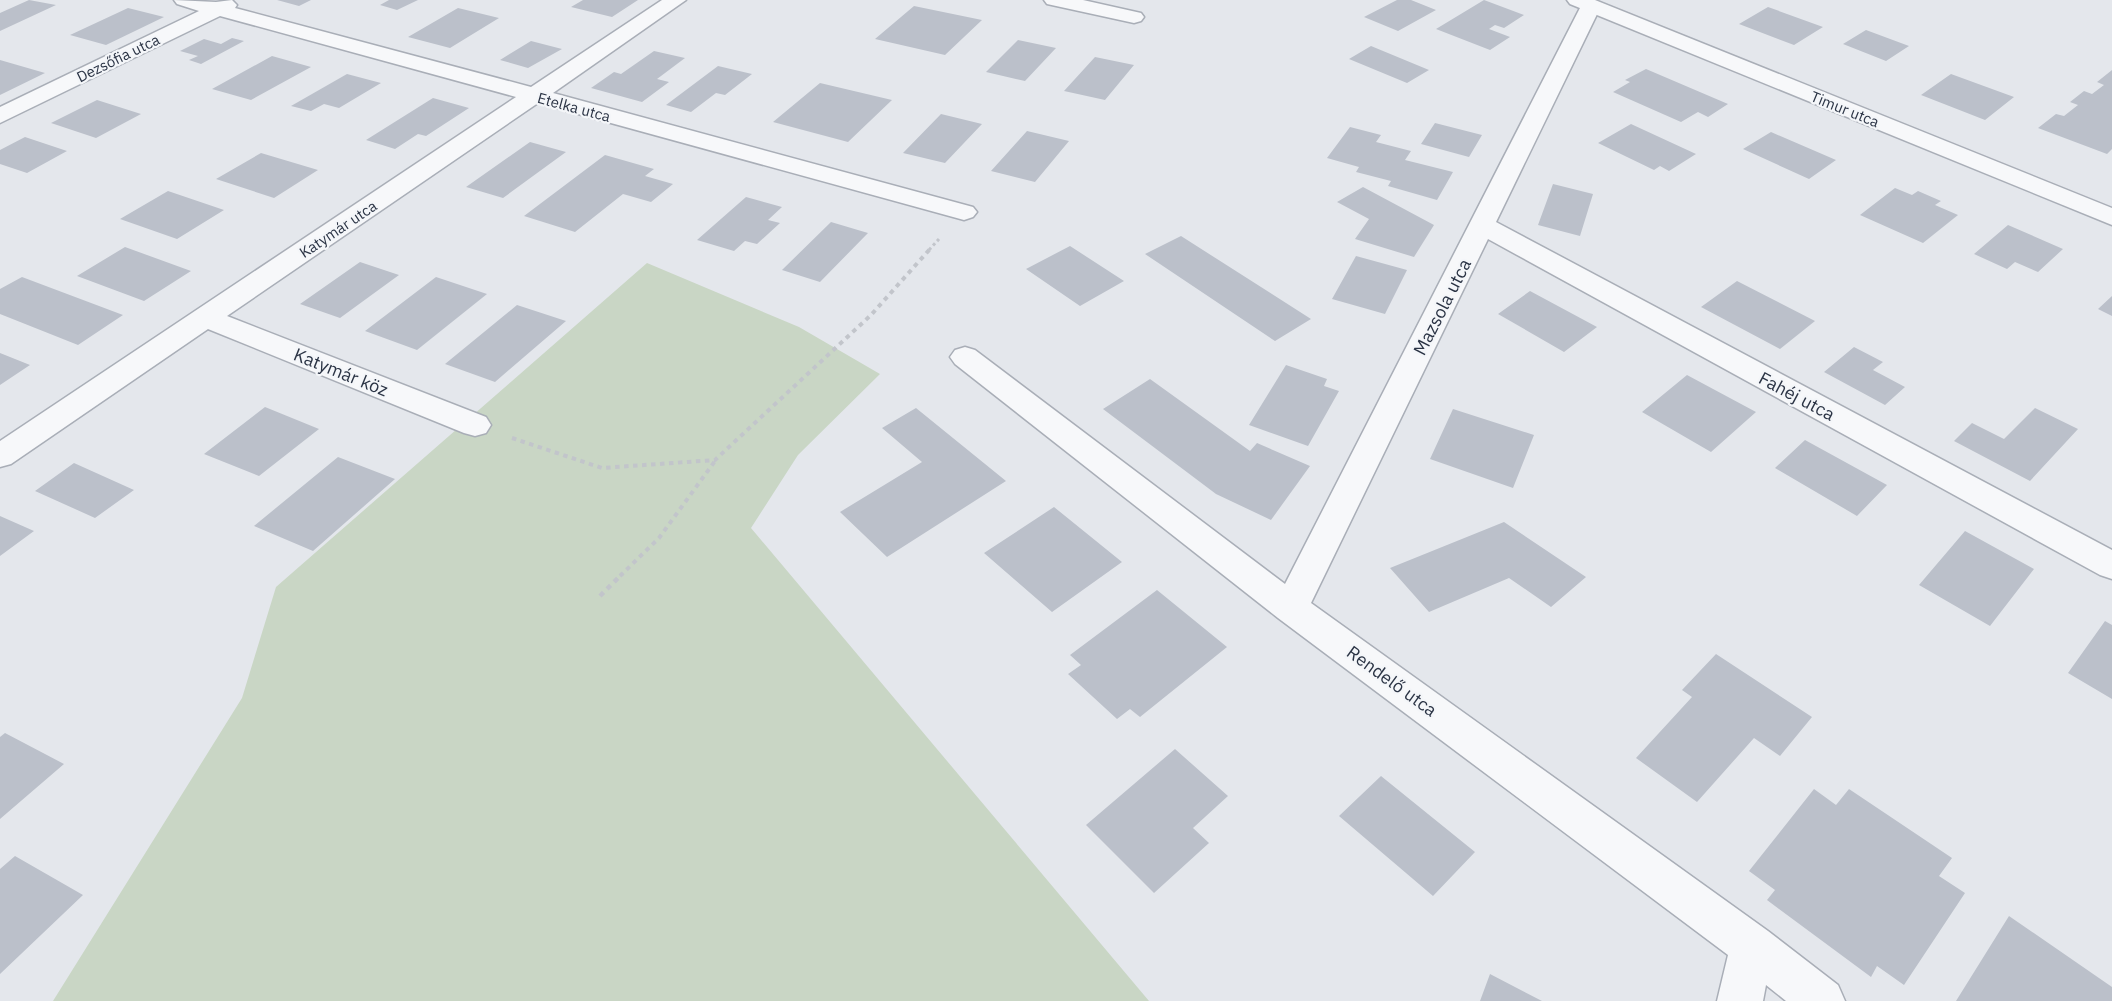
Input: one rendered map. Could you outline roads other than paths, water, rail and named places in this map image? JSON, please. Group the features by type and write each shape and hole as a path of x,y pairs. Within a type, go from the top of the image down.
{"street":[{"name":"Etelka utca","path":"184,0 227,5 534,96 964,212"},
{"name":"Katymár utca","path":"0,456 676,0"},
{"path":"1054,0 1134,17"},
{"name":"Timur utca","path":"1584,3 2112,217"},
{"name":"Mazsola utca","path":"1292,608 1482,225 1584,3"},
{"name":"Dezsőfia utca","path":"0,116 227,5"},
{"name":"Fahéj utca","path":"1482,225 2112,566"},
{"name":"Katymár köz","path":"206,318 475,425"},
{"name":"Rendelő utca","path":"965,357 1292,608 1752,946 1822,1001"},
{"path":"1740,1001 1752,946"}]}
